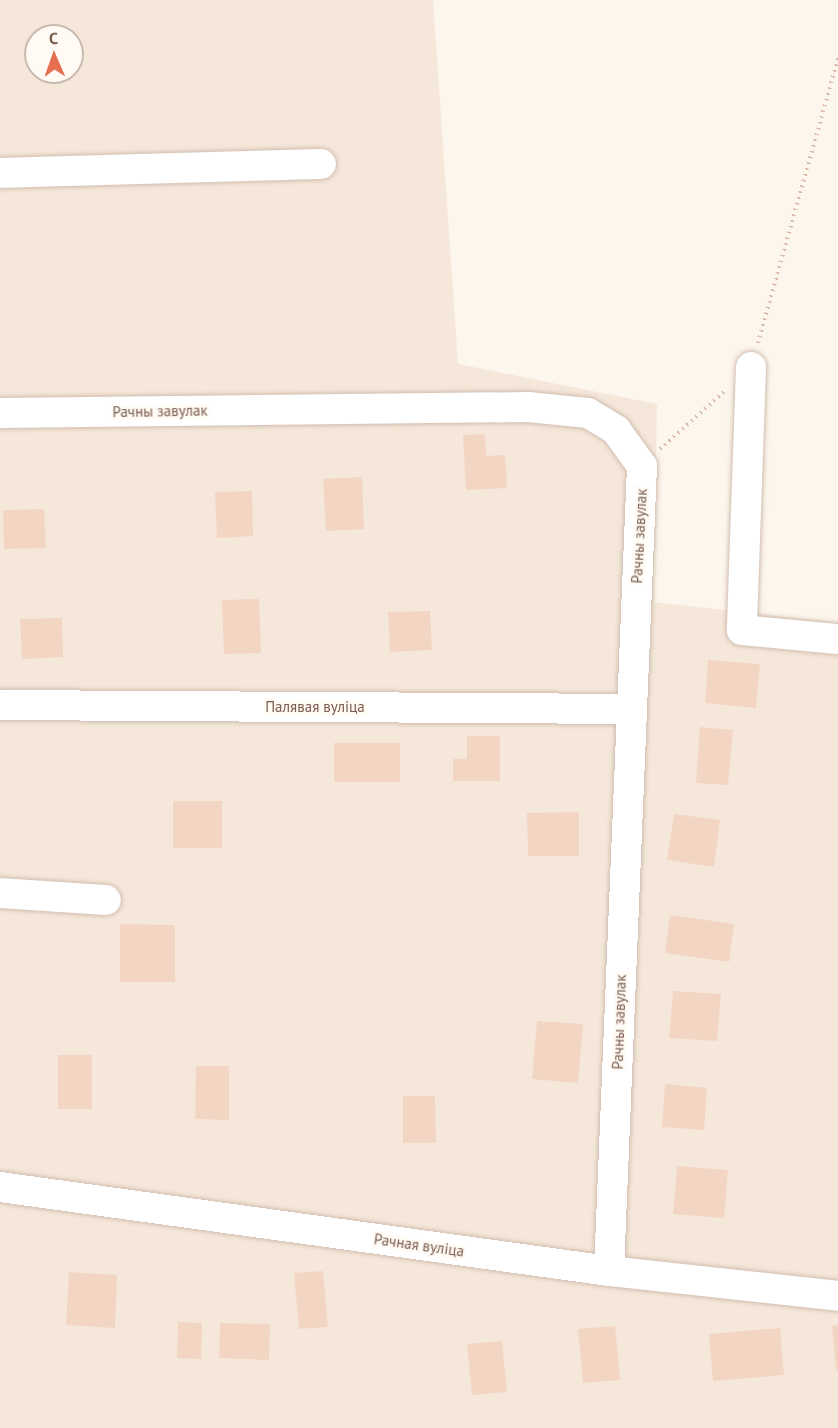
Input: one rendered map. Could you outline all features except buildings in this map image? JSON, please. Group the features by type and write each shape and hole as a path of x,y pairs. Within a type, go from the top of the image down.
{"street":[{"path":"0,173 321,164"},
{"path":"751,367 742,630 838,639"},
{"name":"Рачны завулак","path":"0,413 528,407 588,413 616,430 642,466 609,1271"},
{"name":"Палявая вуліца","path":"0,705 631,709"},
{"path":"0,893 106,900"},
{"name":"Рачная вуліца","path":"0,1187 609,1271 838,1296"}],"path":[{"path":"642,466 751,367 838,58"}],"shaded area":[{"path":"0,0 433,0 458,364 657,404 653,602 838,623 838,1428 0,1428"}]}
